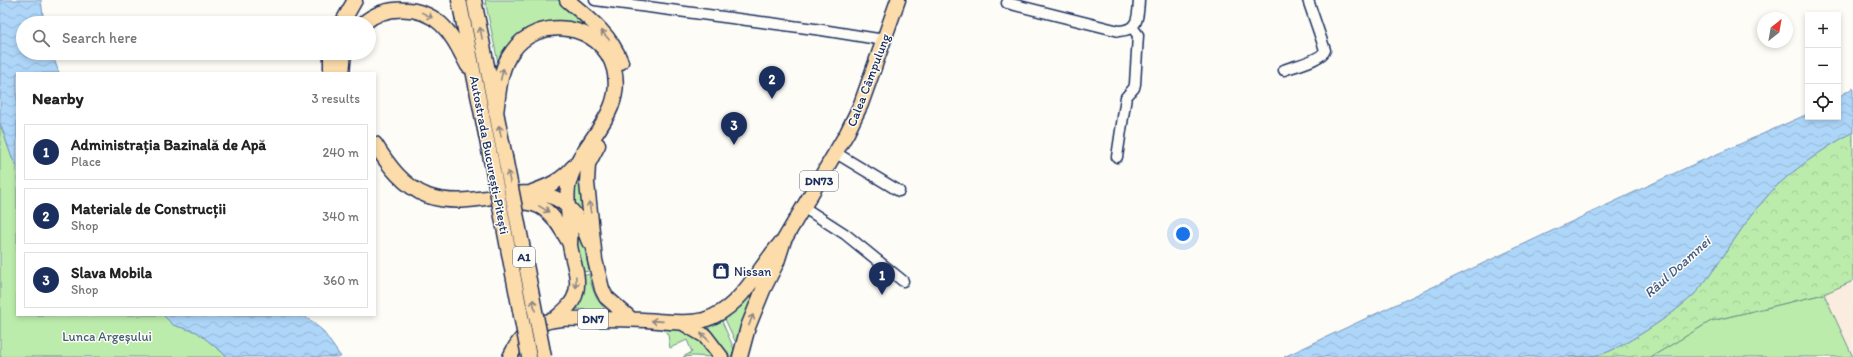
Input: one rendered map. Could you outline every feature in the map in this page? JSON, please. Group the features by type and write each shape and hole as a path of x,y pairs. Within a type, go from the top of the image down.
{"highway":[{"path":"346,16 355,0"},
{"name":"Autostrada București-Pitești","path":"459,0 529,357"},
{"name":"Autostrada București-Pitești","path":"474,0 544,357"},
{"path":"567,0 593,22 612,43 620,61 624,76 624,87 619,106 612,122 592,155 587,168 587,183 595,260"},
{"name":"Calea Câmpulung","path":"740,357 748,328 762,290 776,262 784,240 836,153 861,104 898,0"},
{"path":"375,16 380,13 394,10 408,10 421,12 432,18 441,24 451,36 475,80"},
{"path":"376,146 387,163 403,181 416,190 429,196 442,199 464,200 530,192 553,184 560,179 580,157 610,111 615,97 616,84 614,69 603,48 586,34 566,28 555,27 535,32 519,43 508,57 504,66 496,113"},
{"path":"331,60 331,72"},
{"path":"342,72 343,60"},
{"path":"556,318 572,302 576,293 577,280 570,244 567,206 568,187 580,157"},
{"path":"376,159 399,187 412,197 426,203 454,207 516,202 536,205 552,215 570,244"},
{"path":"530,192 556,198 567,206 578,218 584,228 595,260 602,289 606,297 631,319"},
{"name":"Calea Câmpulung","path":"510,357 517,344 531,329 556,318 631,319 683,323 704,320 733,303 751,284 766,260 784,240"},
{"name":"DN7","path":"683,323 705,336 721,357"}],"street":[{"path":"595,0 822,30 884,40"},
{"path":"1007,3 1119,31 1127,31 1138,19 1139,0"},
{"path":"1284,70 1319,58 1324,53 1325,50 1308,0"},
{"path":"1117,157 1126,97 1127,94 1134,88 1135,84 1138,35 1132,27"},
{"path":"836,153 899,191"},
{"path":"803,207 845,234 903,281"}],"shaded area":[{"path":"1853,281 1853,355 1824,294"}],"green space":[{"path":"485,0 561,0 605,40 540,26 500,72"},
{"name":"Lunca Argeșului","path":"0,123 12,158 16,164 16,316 164,316 173,325 197,332 228,357 0,357"},
{"path":"1853,132 1853,281 1824,294 1711,321 1651,357 1569,357 1598,355 1612,350 1654,326 1682,305 1700,288 1751,216 1770,193 1788,176 1833,144"},
{"path":"582,161 588,226 574,208 571,187"},
{"path":"575,222 584,245 589,271 582,272 573,228"},
{"path":"589,274 595,294 607,311 575,309 583,293 583,276"},
{"path":"754,290 736,343 724,317"},
{"path":"1824,294 1853,357 1651,357 1711,321"},
{"path":"721,319 734,349 732,357 728,357 718,340 703,324"},
{"path":"662,327 678,330 691,336 702,344 713,357 683,357 692,352 687,340 670,348 668,335"}],"water":[{"path":"0,0 41,0 43,16 16,16 16,60 54,60 59,72 16,72 16,164 12,158 0,123"},
{"name":"Râul Doamnei","path":"1853,88 1853,132 1833,144 1788,176 1770,193 1751,216 1700,288 1692,296 1654,326 1612,350 1598,355 1569,357 1284,357 1690,166 1805,115 1805,120 1841,120 1841,95"},
{"path":"164,316 304,316 322,330 341,357 228,357 197,332 173,325"}],"place":[{"name":"Materiale de Construcții","path":"772,99"},
{"name":"Slava Mobila","path":"734,145"},
{"name":"Nissan","path":"721,271"},
{"name":"Administrația Bazinală de Apă","path":"882,295"}]}
